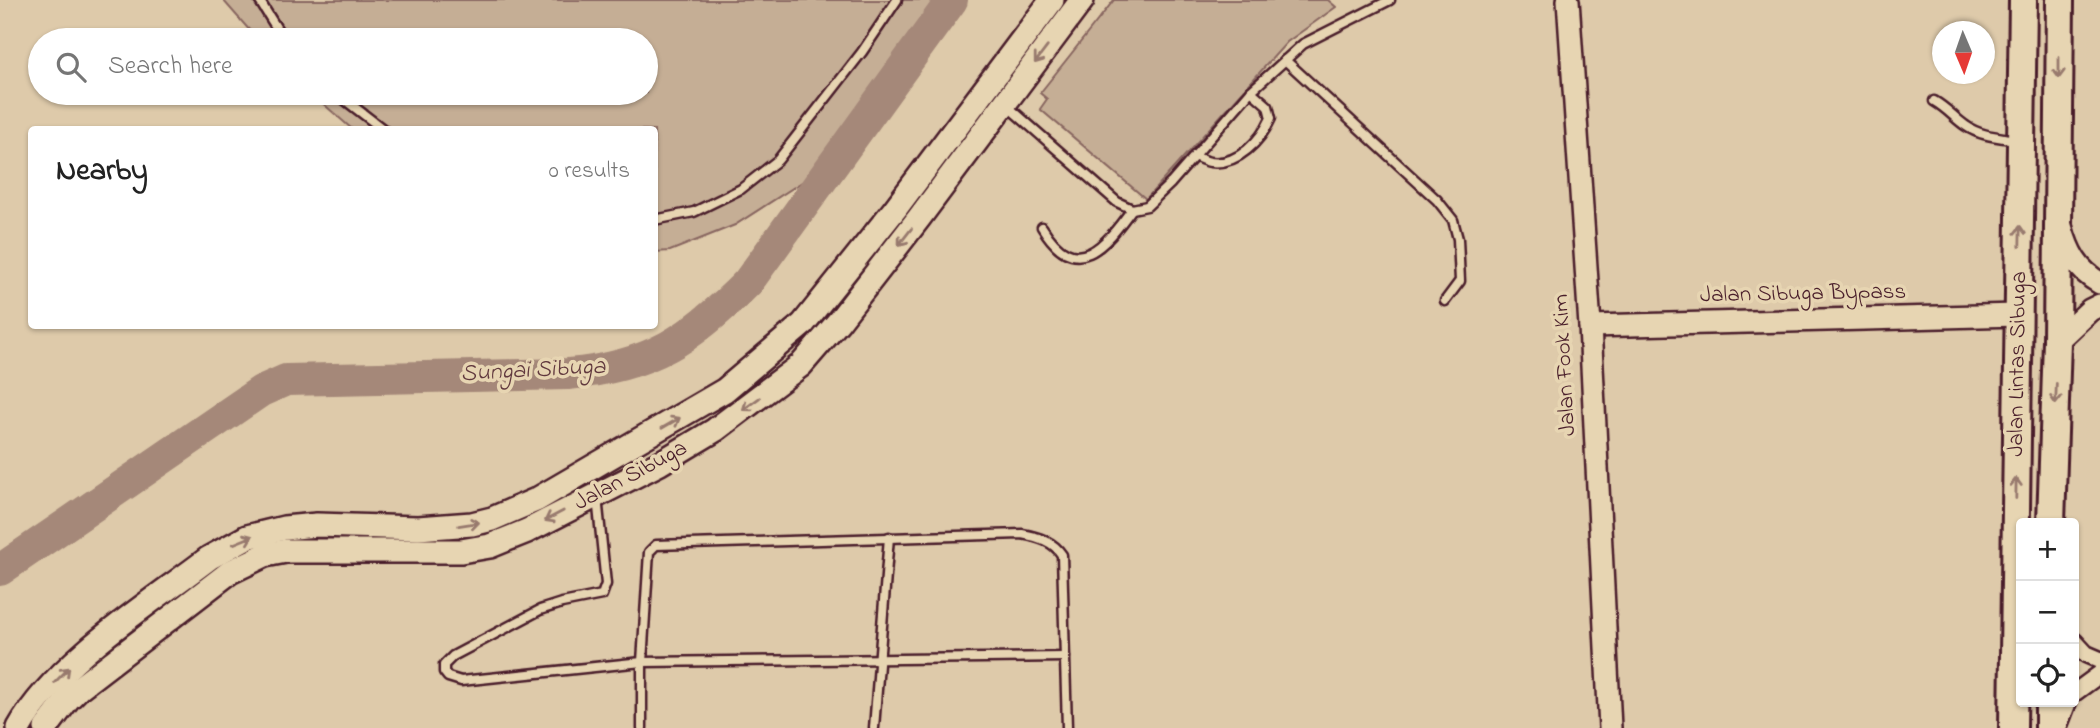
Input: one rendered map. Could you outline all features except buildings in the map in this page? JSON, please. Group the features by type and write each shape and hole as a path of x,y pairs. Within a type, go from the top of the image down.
{"main road":[{"name":"Jalan Sibuga","path":"19,728 60,675 228,546 247,537 284,528 317,525 418,528 471,524 492,519 536,500 725,390 803,324 895,209 1052,0"},
{"name":"Jalan Sibuga","path":"46,728 68,699 91,679 230,572 265,555 305,549 477,549 508,540 660,463 715,430 801,365 839,321 1082,0"},
{"name":"Jalan Lintas Sibuga","path":"2013,728 2023,0"},
{"name":"Jalan Lintas Sibuga","path":"2051,518 2057,341 2060,0"},
{"path":"2049,707 2049,728"}],"street":[{"name":"Jalan Fook Kim","path":"1569,0 1590,326 1610,728"},
{"path":"2058,214 2073,258 2085,275 2100,283"},
{"path":"2057,341 2100,305"},
{"name":"Jalan Sibuga Bypass","path":"1590,326 2018,315"},
{"path":"2077,644 2086,654 2100,660"},
{"path":"2079,689 2100,674"},
{"path":"2058,728 2066,707"}],"lane":[{"path":"259,0 276,28"},
{"path":"658,219 694,212 741,189 778,160 862,52 897,0"},
{"path":"1005,103 1116,202 1132,209 1147,206 1251,91 1303,44 1391,0"},
{"path":"1285,60 1437,200 1453,220 1458,239 1460,281 1445,301"},
{"path":"1194,156 1210,162 1227,161 1241,154 1264,132 1271,118 1268,106 1251,91"},
{"path":"1934,101 1950,110 1965,126 1980,133 2022,141"},
{"path":"352,105 379,126"},
{"path":"1042,227 1050,241 1068,255 1083,257 1109,240 1132,209"},
{"path":"597,495 606,584 602,595 540,610 453,656 444,665 444,673 453,680 461,681 642,662 1065,657"},
{"path":"642,728 642,662 649,552 656,545 1022,534 1035,536 1057,548 1062,555 1067,728"},
{"path":"874,728 889,537"}],"shaded area":[{"path":"223,0 935,0 805,180 735,225 670,251 658,252 658,126 349,126 325,105 658,105 658,28 248,28"},
{"path":"1114,0 1328,0 1336,7 1287,42 1146,199 1040,109 1047,99 1040,93"}],"waterway":[{"name":"Sungai Sibuga","path":"0,570 261,391 286,380 568,374 622,365 667,347 708,319 748,282 952,0"}]}
